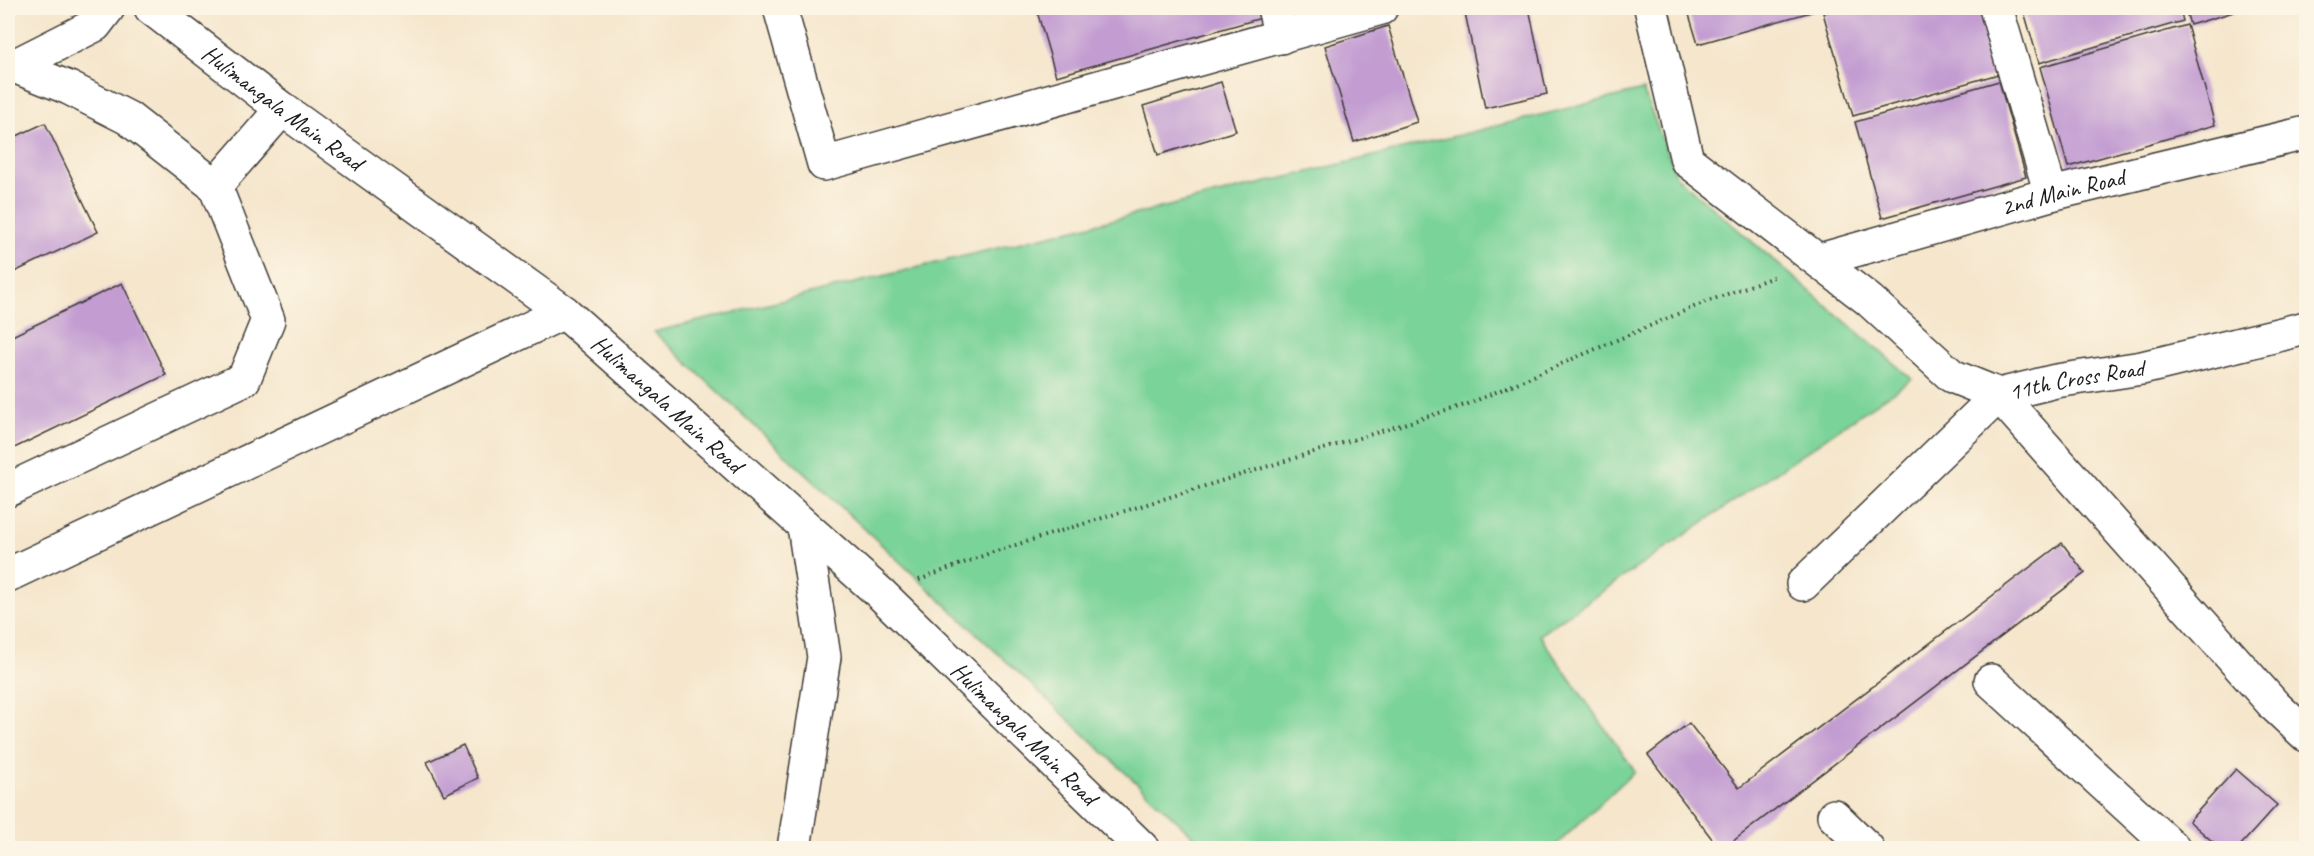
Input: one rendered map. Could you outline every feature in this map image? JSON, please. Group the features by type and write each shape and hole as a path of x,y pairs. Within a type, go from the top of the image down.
{"street":[{"path":"11,67 95,25 108,8"},
{"name":"Hulimangala Main Road","path":"151,8 282,109 564,312 881,594 1142,849"},
{"path":"780,8 824,164 1277,22 1381,8"},
{"name":"11th Cross Road","path":"1651,8 1687,160 1820,260 1869,300 1952,376 1999,395 2056,381 2142,368 2307,328"},
{"path":"1996,8 2051,194"},
{"path":"8,490 244,379 268,320 215,186 128,118 69,88 11,67"},
{"path":"215,186 282,109"},
{"name":"2nd Main Road","path":"1820,260 2051,194 2307,133"},
{"path":"8,575 564,312"},
{"path":"1803,584 1999,395 2275,706 2307,735"},
{"path":"794,849 824,657 804,526"},
{"path":"1991,681 2173,849"},
{"path":"1834,816 1867,849"}],"path":[{"path":"881,594 990,553 1468,404 1703,303 1820,260"}],"green space":[{"path":"1643,90 1677,177 1912,379 1539,635 1635,771 1553,848 1206,848 654,332"}],"building":[{"path":"1036,8 1270,8 1272,15 1056,76"},
{"path":"1464,8 1529,8 1547,94 1485,108"},
{"path":"1687,8 1825,8 1698,44"},
{"path":"1843,8 1983,8 2002,73 1853,116 1823,13"},
{"path":"2023,8 2180,8 2183,21 2039,63"},
{"path":"2185,8 2247,8 2190,25"},
{"path":"2187,25 2215,125 2068,167 2040,67"},
{"path":"1388,26 1417,122 1354,142 1325,46"},
{"path":"1999,81 2026,177 1882,218 1855,122"},
{"path":"1221,82 1236,131 1158,155 1143,106"},
{"path":"45,123 98,232 8,275 8,140"},
{"path":"122,283 166,375 8,451 8,338"},
{"path":"2062,543 2085,573 1724,848 1719,848 1648,755 1689,723 1739,788"},
{"path":"463,745 478,778 444,795 427,762"},
{"path":"2236,769 2277,805 2238,848 2220,848 2189,821"}]}
